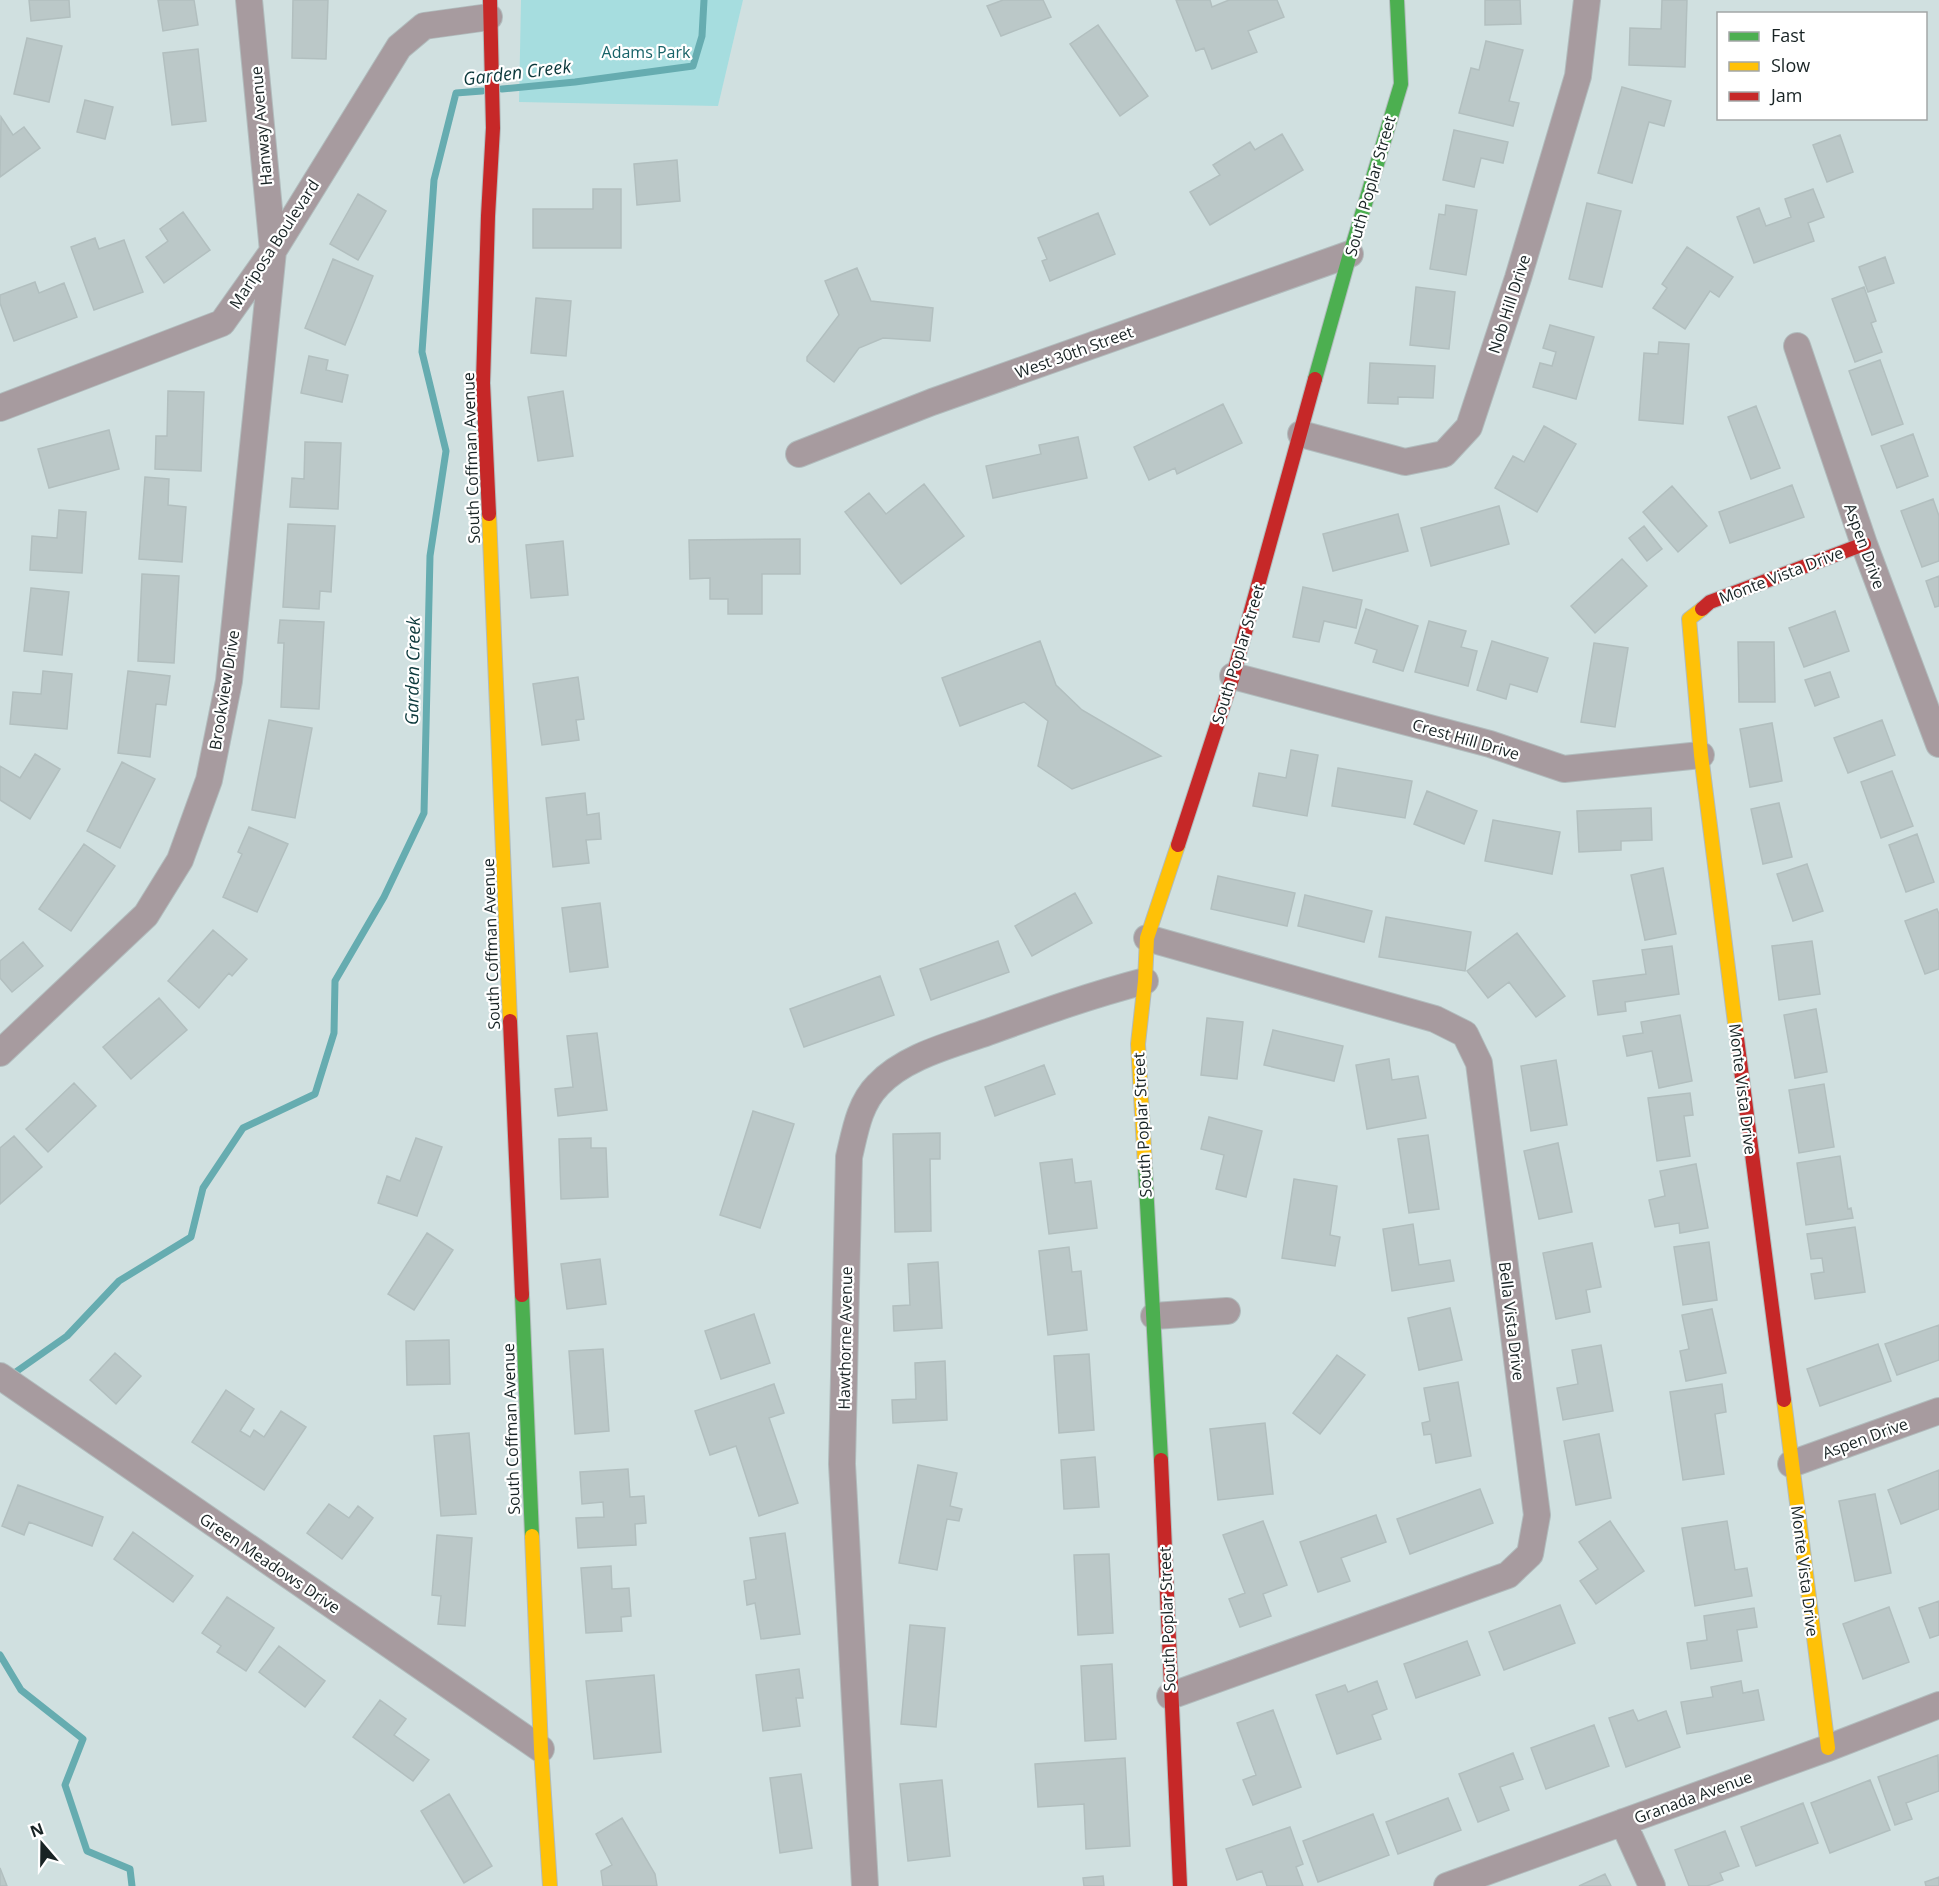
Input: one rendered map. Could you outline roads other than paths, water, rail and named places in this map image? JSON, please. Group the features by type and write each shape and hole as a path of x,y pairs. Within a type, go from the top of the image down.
{"street":[{"name":"Hanway Avenue","path":"249,0 273,251"},
{"name":"South Poplar Street","path":"1180,1886 1154,1316 1138,1044 1147,938 1233,676 1350,254 1401,84 1397,0"},
{"name":"Nob Hill Drive","path":"1301,434 1405,462 1444,454 1469,427 1518,278 1578,76 1587,0"},
{"name":"Mariposa Boulevard","path":"0,408 222,323 273,251 399,46 424,26 490,9"},
{"name":"South Coffman Avenue","path":"490,9 493,128 483,383 541,1749 550,1886"},
{"name":"Brookview Drive","path":"5,1038 146,915 180,860 209,780 229,681 273,251"},
{"name":"West 30th Street","path":"799,454 932,402 1350,254"},
{"name":"Aspen Drive","path":"1797,346 1864,544 1939,744"},
{"name":"Monte Vista Drive","path":"1828,1748 1701,755 1689,619 1710,602 1864,544"},
{"name":"Crest Hill Drive","path":"1233,676 1490,744 1564,769 1701,755"},
{"name":"Bella Vista Drive","path":"1147,938 1435,1019 1465,1034 1479,1063 1537,1515 1530,1554 1508,1575 1170,1696"},
{"name":"Hawthorne Avenue","path":"865,1886 842,1464 849,1157 860,1112 876,1087 885,1078 907,1064 937,1050 1095,994 1145,981"},
{"path":"1154,1316 1227,1311"},
{"name":"Green Meadows Drive","path":"0,1376 541,1749"},
{"name":"Aspen Drive","path":"1791,1464 1939,1411"},
{"name":"Granada Avenue","path":"1447,1886 1828,1748 1939,1705"},
{"path":"1623,1822 1652,1886"}],"waterway":[{"name":"Garden Creek","path":"502,89 693,66 702,36 704,0"},
{"name":"Garden Creek","path":"10,1376 67,1336 119,1281 191,1237 203,1188 243,1128 315,1094 334,1033 335,981 384,897 424,813 430,556 446,451 422,352 434,180 456,93 482,91"},
{"name":"Garden Creek","path":"0,1655 21,1690 83,1739 65,1785 87,1851 130,1869 132,1886"}],"park label":[{"name":"Adams Park","path":"646,52"}]}
